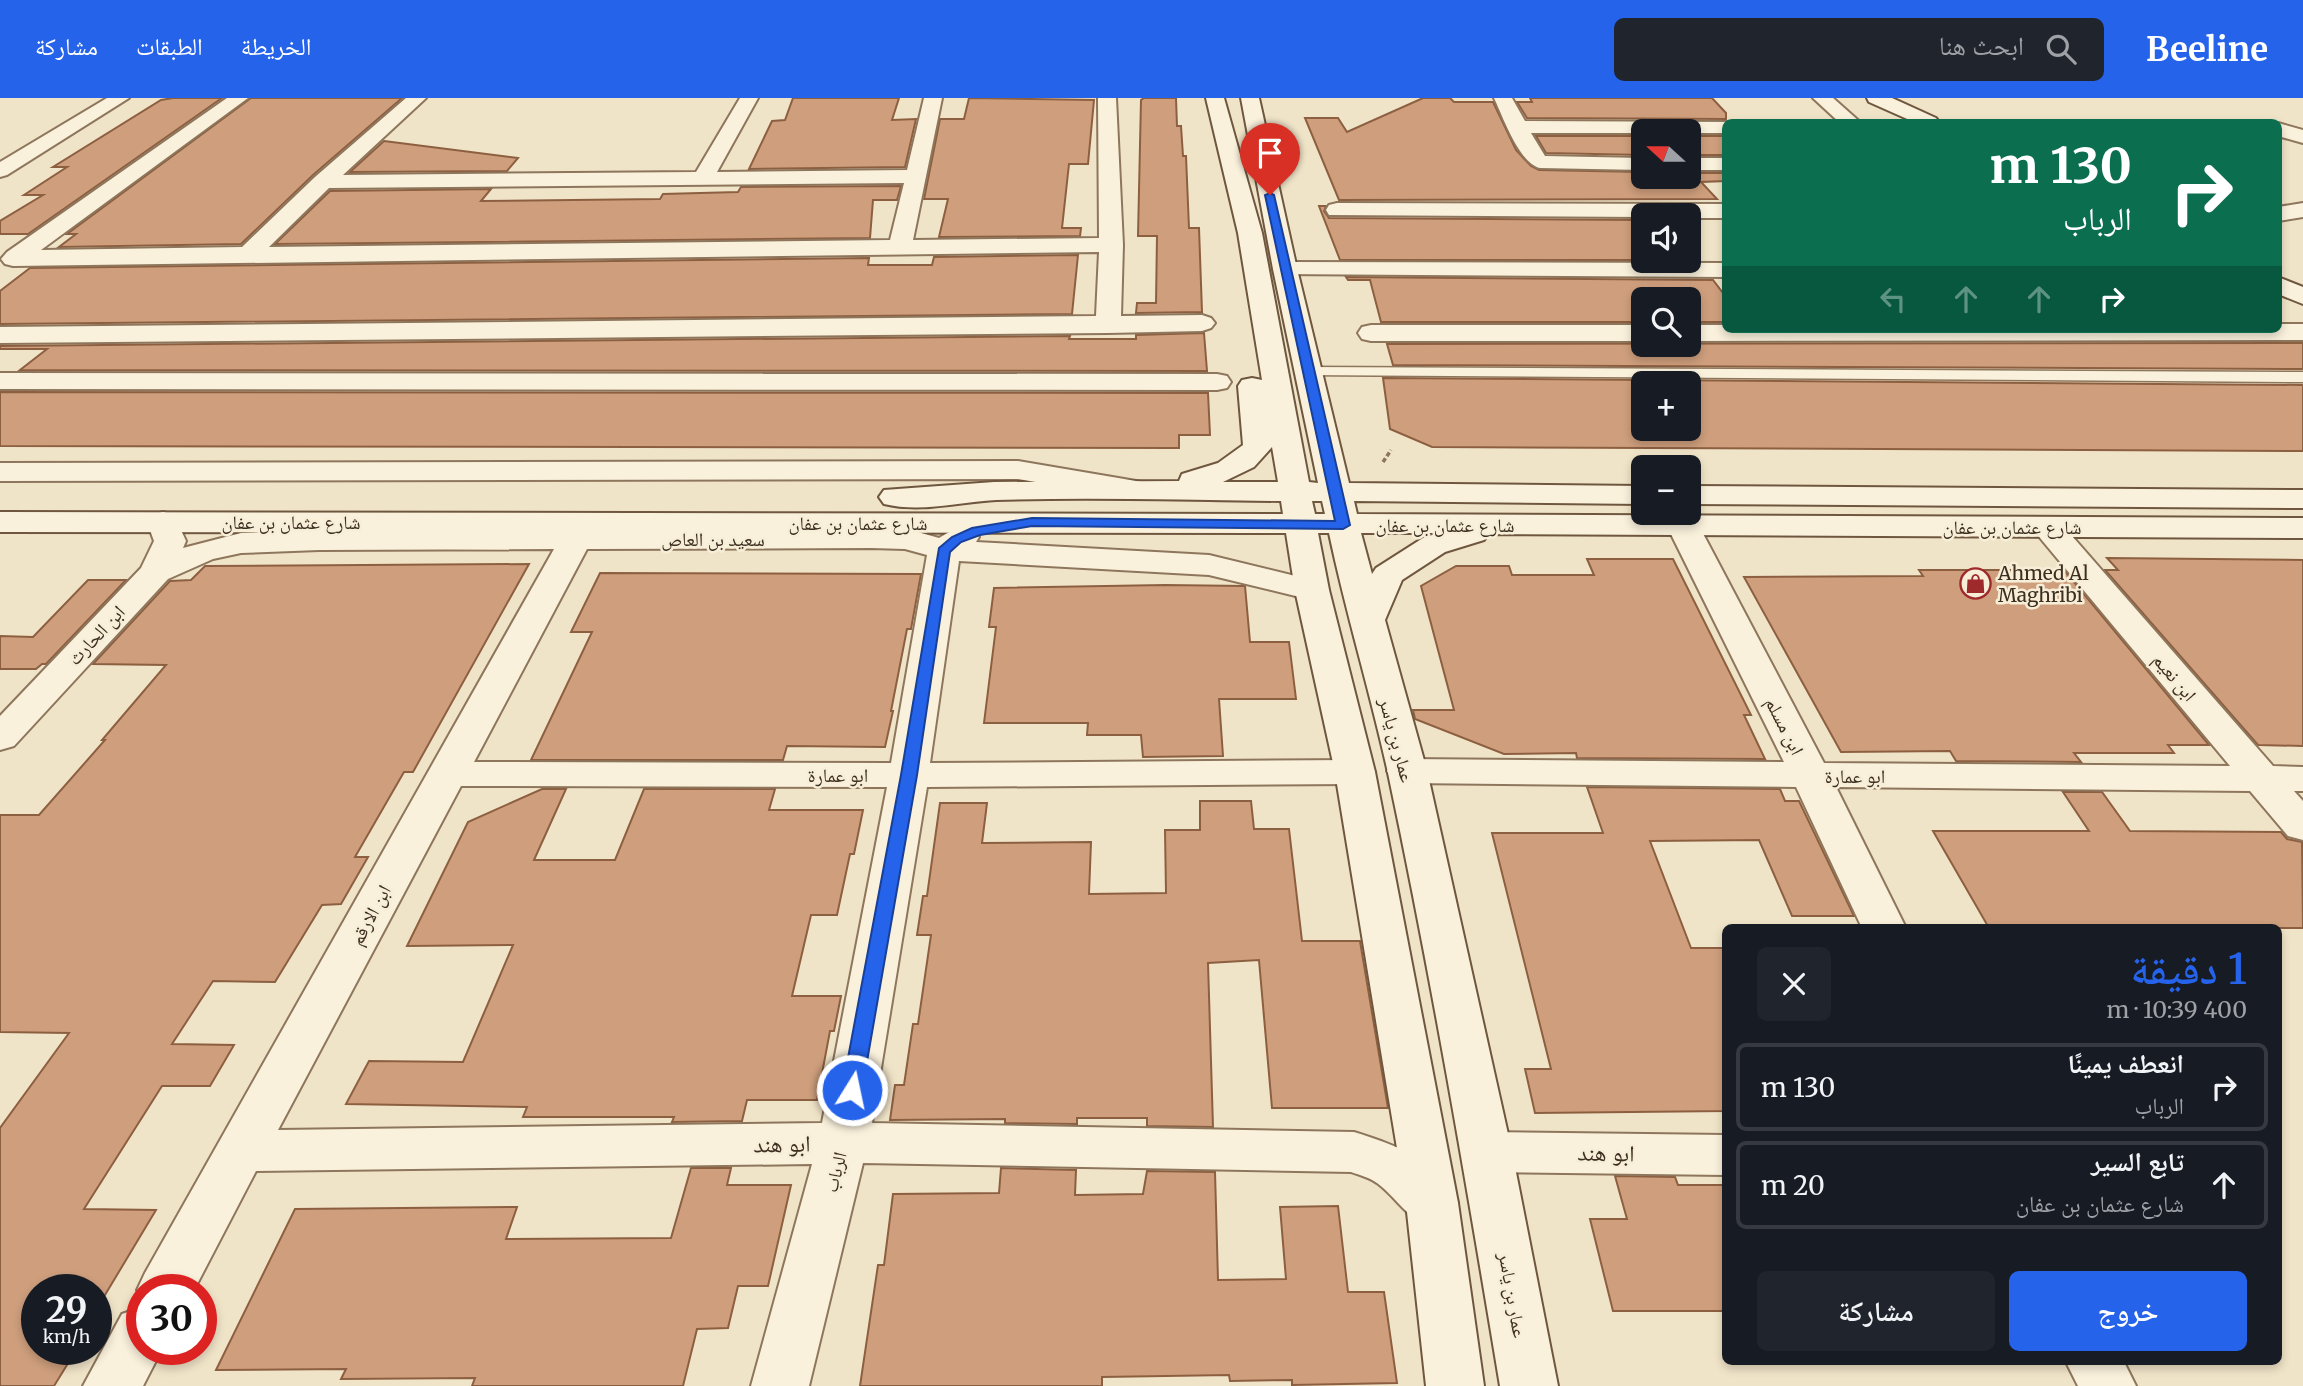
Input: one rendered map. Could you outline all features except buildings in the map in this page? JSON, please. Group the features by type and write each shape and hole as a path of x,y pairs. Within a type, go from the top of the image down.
{"street":[{"path":"0,171 120,98"},
{"path":"8,262 239,98"},
{"path":"249,254 323,182 417,98"},
{"path":"703,178 749,98"},
{"path":"900,247 933,98"},
{"path":"1107,98 1111,245 1108,325"},
{"path":"1215,98 1250,233 1310,502"},
{"path":"1250,98 1284,269 1308,372 1312,590 1355,772 1432,1203 1455,1386"},
{"path":"1503,98 1534,157 1540,162 1631,164"},
{"path":"1822,98 1846,119"},
{"path":"1876,98 1922,119"},
{"path":"1518,127 1722,127"},
{"path":"2282,130 2303,137"},
{"path":"0,146 40,146"},
{"path":"1701,164 1722,164"},
{"path":"323,182 916,176"},
{"path":"1337,210 1631,218"},
{"path":"2282,214 2303,211"},
{"path":"1701,216 1722,212"},
{"path":"1145,490 1223,473 1248,459 1258,447 1237,267 1250,233"},
{"path":"8,262 249,254 1111,245"},
{"path":"1711,250 1722,264"},
{"path":"1284,269 1722,269"},
{"path":"2282,286 2303,295"},
{"path":"0,335 1202,323"},
{"path":"1701,333 1722,332"},
{"path":"2282,332 2303,332"},
{"path":"1371,333 1631,333"},
{"path":"0,381 1217,382"},
{"name":"شارع عثمان بن عفان","path":"0,472 1018,470 1145,490"},
{"path":"1894,497 1925,470"},
{"name":"شارع عثمان بن عفان","path":"0,498 935,497 994,491 1145,490 1310,502 1343,525 1501,525 1631,515"},
{"name":"شارع عثمان بن عفان","path":"0,522 1032,522 1310,502 1631,495"},
{"name":"شارع عثمان بن عفان","path":"1701,510 1894,497 2302,522"},
{"name":"شارع عثمان بن عفان","path":"1701,512 2047,527 2302,522"},
{"name":"ابن الحارث","path":"0,738 156,572 170,541 163,522"},
{"path":"290,522 318,540"},
{"path":"944,550 956,539 977,531 1032,522"},
{"path":"837,523 871,538"},
{"name":"عمار بن ياسر","path":"1343,525 1406,771 1487,1152 1529,1386"},
{"path":"1366,623 1388,575 1434,545 1501,525"},
{"name":"ابن مسلم","path":"1693,525 1882,924"},
{"name":"ابن نعيم","path":"2047,527 2303,827"},
{"name":"سعيد بن العاص","path":"156,572 202,552 242,543 318,540 871,538 907,539 944,550 1209,565 1312,590"},
{"name":"ابن الارقم","path":"174,1274 575,540"},
{"name":"الرباب","path":"780,1386 843,1143 909,775 944,550"},
{"name":"ابو عمارة","path":"1406,771 2303,779"},
{"name":"ابو عمارة","path":"446,774 1355,772"},
{"name":"ابو هند","path":"242,1151 843,1143 1354,1152 1394,1167 1432,1203"},
{"name":"ابو هند","path":"1487,1152 1722,1155"},
{"path":"112,1386 126,1361"},
{"path":"2096,1365 2107,1386"}],"lane":[{"path":"1308,372 2303,377"}],"place":[{"name":"Ahmed Al Maghribi","path":"1975,584"}],"route":[{"path":"852,1090 909,775 944,550 956,539 977,531 1032,522 1343,525 1284,269 1270,195"}]}
